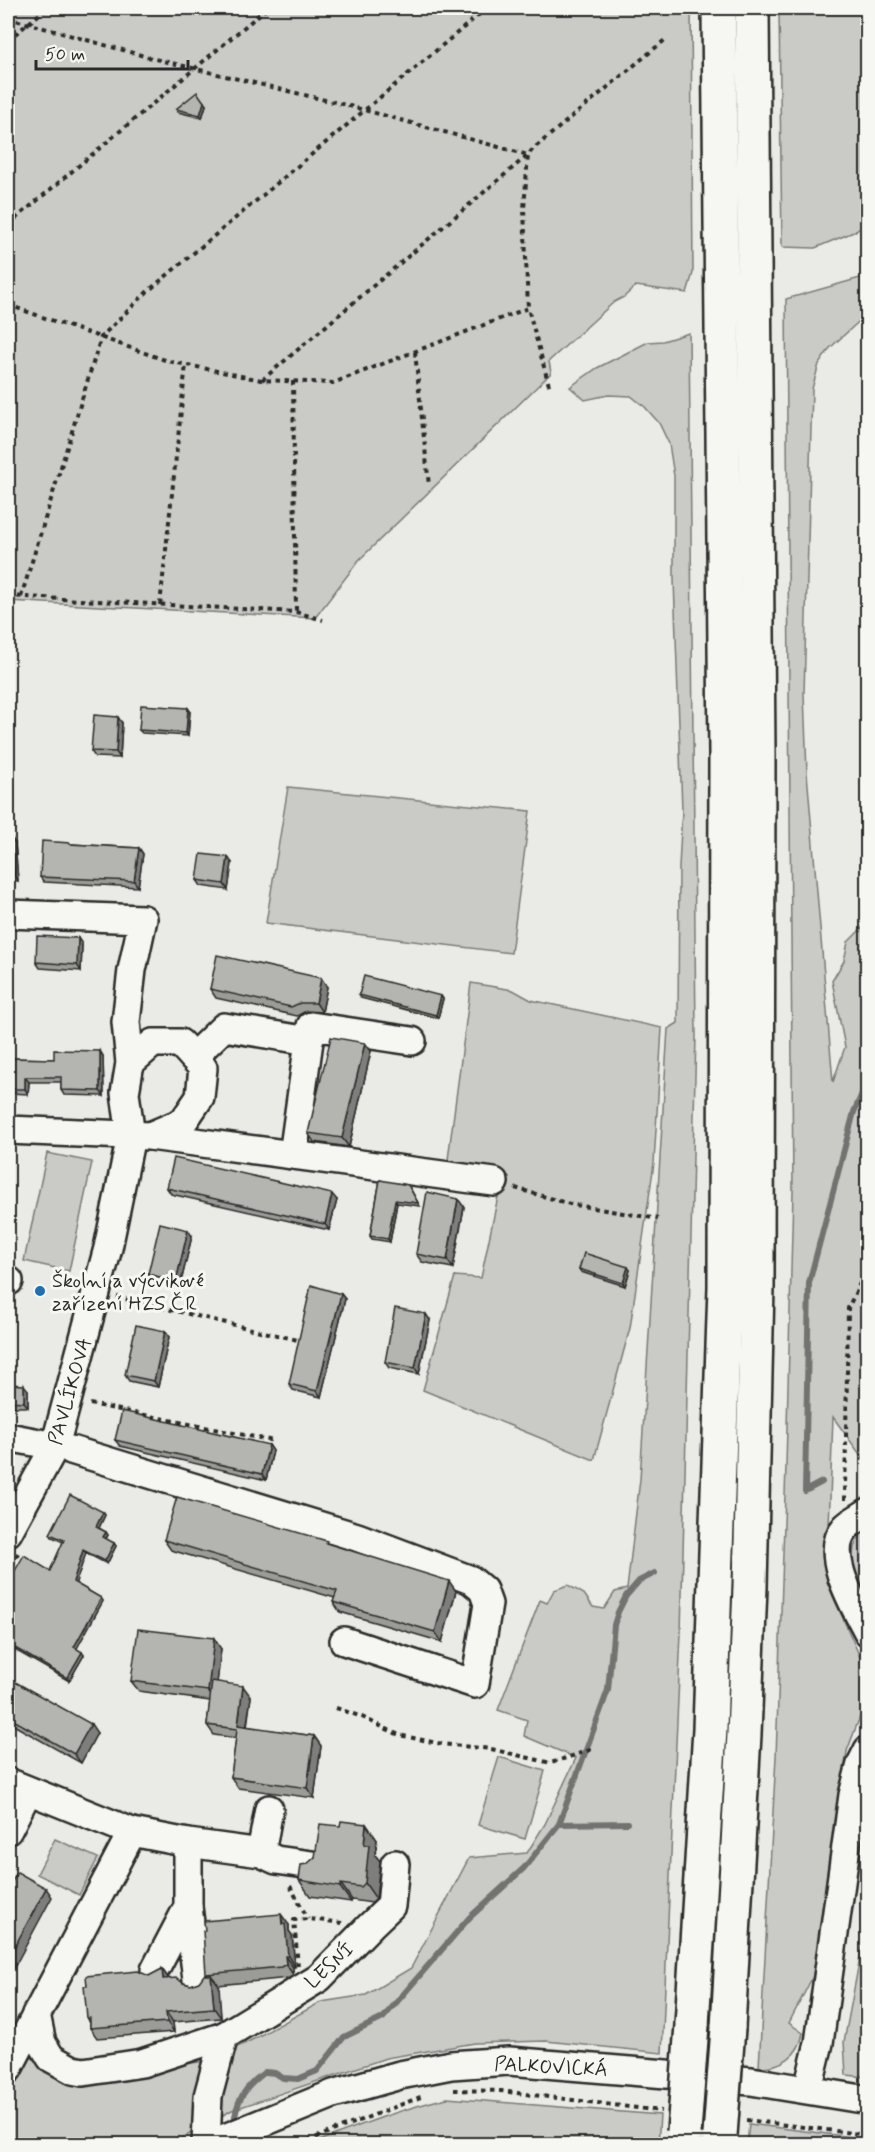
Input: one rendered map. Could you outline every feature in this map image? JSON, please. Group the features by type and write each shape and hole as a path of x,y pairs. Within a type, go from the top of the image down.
{"highway":[{"path":"679,2129 692,2025 711,1706 725,1298 726,754 719,8"},
{"path":"726,2133 728,2028 750,1587 757,1264 758,753 752,8"}],"street":[{"name":"PAVLÍKOVA","path":"8,914 142,919 132,970 126,1022 130,1063 125,1093 140,1136 103,1270 63,1448 8,1532"},
{"path":"293,1155 311,1026 412,1041"},
{"path":"193,1057 224,1027 309,1041"},
{"path":"130,1063 153,1043 180,1043 203,1068 200,1097 183,1122 140,1136"},
{"path":"8,1130 140,1136 494,1182"},
{"path":"8,1437 63,1448 357,1537 471,1580 483,1590 488,1604 475,1684 344,1641"},
{"path":"867,1512 844,1528 838,1540 838,1563 842,1578 867,1632"},
{"path":"808,2089 819,2043 853,1795 867,1750"},
{"path":"8,1830 18,1786 132,1832 312,1865"},
{"path":"269,1809 269,1857"},
{"path":"8,2069 132,1832"},
{"path":"188,1844 188,1907 197,1979"},
{"name":"LESNÍ","path":"36,2014 42,2043 51,2058 72,2070 83,2072 142,2063 224,2036 319,1978 391,1906 395,1864"},
{"path":"155,1970 188,1907"},
{"path":"211,2143 207,2096 224,2036"},
{"name":"PALKOVICKÁ","path":"211,2143 333,2094 400,2075 452,2065 509,2061 751,2081 867,2100"}],"path":[{"path":"8,40 47,8"},
{"path":"8,225 267,8"},
{"path":"21,597 101,337 147,292 487,8"},
{"path":"8,18 194,69 364,110 528,155"},
{"path":"261,380 666,39"},
{"path":"528,155 524,209 528,308 550,389"},
{"path":"8,305 168,361 261,380 333,383 528,308"},
{"path":"415,352 429,486"},
{"path":"160,605 186,364"},
{"path":"293,381 296,612"},
{"path":"8,596 296,612 323,620"},
{"path":"494,1182 570,1204 658,1220"},
{"path":"844,1528 848,1308 860,1283 867,1276"},
{"path":"110,1295 304,1341"},
{"path":"83,1403 274,1441"},
{"path":"336,1708 362,1717 399,1735 442,1744 491,1749 551,1763 594,1749"},
{"path":"269,1857 308,1919"},
{"path":"300,1990 294,1920 308,1919 371,1925"},
{"path":"445,2092 501,2091 679,2129"},
{"path":"299,2145 428,2094"},
{"path":"726,2133 867,2135"}],"shaded area":[{"path":"8,8 691,8 693,273 687,293 636,286 624,297 614,302 549,361 551,373 359,560 315,618 8,601"},
{"path":"779,8 867,8 867,223 856,231 815,248 782,247"},
{"path":"867,276 867,314 830,348 819,364 812,389 804,694 807,773 833,1082 845,1047 832,981 844,961 848,942 862,928 867,917 867,1464 833,1417 827,1582 867,1673 867,1698 847,1751 813,1976 789,2023 803,2033 801,2041 788,2059 775,2065 759,2067 776,1757 793,1192 786,299"},
{"path":"689,333 696,1036 681,1633 662,2053 546,2041 475,2043 386,2058 232,2110 172,2144 8,2144 8,2077 34,2056 67,2075 122,2072 207,2061 248,2042 321,2002 366,1995 411,1968 469,1858 527,1853 545,1824 576,1758 524,1736 527,1720 498,1710 540,1600 547,1603 554,1590 568,1585 584,1594 593,1607 604,1609 615,1592 627,1589 640,1479 668,1029 678,1023 679,867 682,810 674,580 674,476 669,444 659,423 631,396 608,395 585,400 570,387 597,368 648,342 663,341"},
{"path":"288,787 530,811 511,953 266,923"},
{"path":"471,983 513,990 531,1000 662,1028 654,1163 630,1328 594,1460 423,1390 455,1276 481,1278 502,1177 447,1167"},
{"path":"47,1153 92,1162 69,1271 24,1261"},
{"path":"867,1524 867,1605 852,1564 854,1547"},
{"path":"499,1757 545,1771 525,1839 478,1825"},
{"path":"55,1839 98,1858 79,1895 37,1874"},
{"path":"867,1920 868,2077 846,2075 844,2042"},
{"path":"447,2098 660,2115 658,2144 311,2144 395,2113"},
{"path":"749,2124 867,2139 867,2144 747,2144"}],"building":[{"path":"197,92 204,102 200,115 176,109"},
{"path":"141,705 188,708 186,733 139,730"},
{"path":"94,715 118,717 116,752 91,751"},
{"path":"8,837 11,837 14,875 8,875"},
{"path":"42,841 139,848 134,881 40,877"},
{"path":"201,854 228,857 224,884 197,880"},
{"path":"37,936 78,938 77,965 36,962"},
{"path":"217,955 321,978 316,1003 300,1003 291,1007 210,989"},
{"path":"364,976 441,996 436,1015 359,995"},
{"path":"331,1037 365,1043 342,1138 308,1133"},
{"path":"54,1050 100,1051 100,1091 61,1090 61,1077 25,1077 25,1089 8,1089 8,1058 54,1059"},
{"path":"174,1158 332,1194 325,1224 167,1188"},
{"path":"380,1180 408,1185 418,1203 395,1200 388,1239 370,1236"},
{"path":"427,1192 458,1199 447,1260 416,1254"},
{"path":"160,1223 188,1230 176,1281 148,1274"},
{"path":"584,1253 628,1267 623,1283 579,1269"},
{"path":"311,1285 341,1294 317,1391 289,1384"},
{"path":"395,1308 426,1314 415,1368 385,1362"},
{"path":"136,1325 165,1331 154,1381 125,1375"},
{"path":"8,1384 24,1385 24,1402 8,1401"},
{"path":"122,1411 269,1445 262,1474 115,1440"},
{"path":"70,1495 103,1512 96,1527 106,1532 103,1537 114,1543 105,1561 83,1550 73,1582 101,1598 74,1647 82,1652 67,1678 8,1644 8,1583 24,1555 50,1571 64,1540 50,1534"},
{"path":"177,1497 327,1541 326,1543 449,1581 435,1632 333,1602 337,1591 164,1540"},
{"path":"138,1629 214,1638 208,1691 131,1681"},
{"path":"8,1678 91,1724 74,1754 8,1717"},
{"path":"212,1681 243,1686 238,1725 314,1736 307,1788 231,1777 237,1729 207,1725"},
{"path":"341,1821 366,1824 364,1845 369,1845 365,1883 361,1887 341,1884 340,1887 299,1880 301,1865 307,1864 315,1857 320,1824 340,1826"},
{"path":"17,1872 46,1888 8,1959 8,1889"},
{"path":"281,1914 282,1924 285,1924 288,1956 285,1956 286,1964 281,1967 206,1974 204,1921"},
{"path":"162,1969 163,1979 177,1978 191,1985 199,1982 204,1975 211,1975 214,2008 166,2012 167,2022 90,2028 84,1986 87,1986 86,1976 138,1971 149,1976"}],"waterway":[{"path":"822,1482 805,1491 809,1283 854,1112 868,1080"},
{"path":"559,1824 608,1690 614,1625 618,1612 626,1596 639,1581 655,1573"},
{"path":"234,2126 236,2109 242,2095 265,2072 275,2073 283,2078 298,2079 317,2071 344,2037 383,2018 469,1918 524,1868 559,1824 628,1823"}],"place":[{"name":"Školní a výcvikové zařízení HZS ČR","path":"40,1291"}]}
